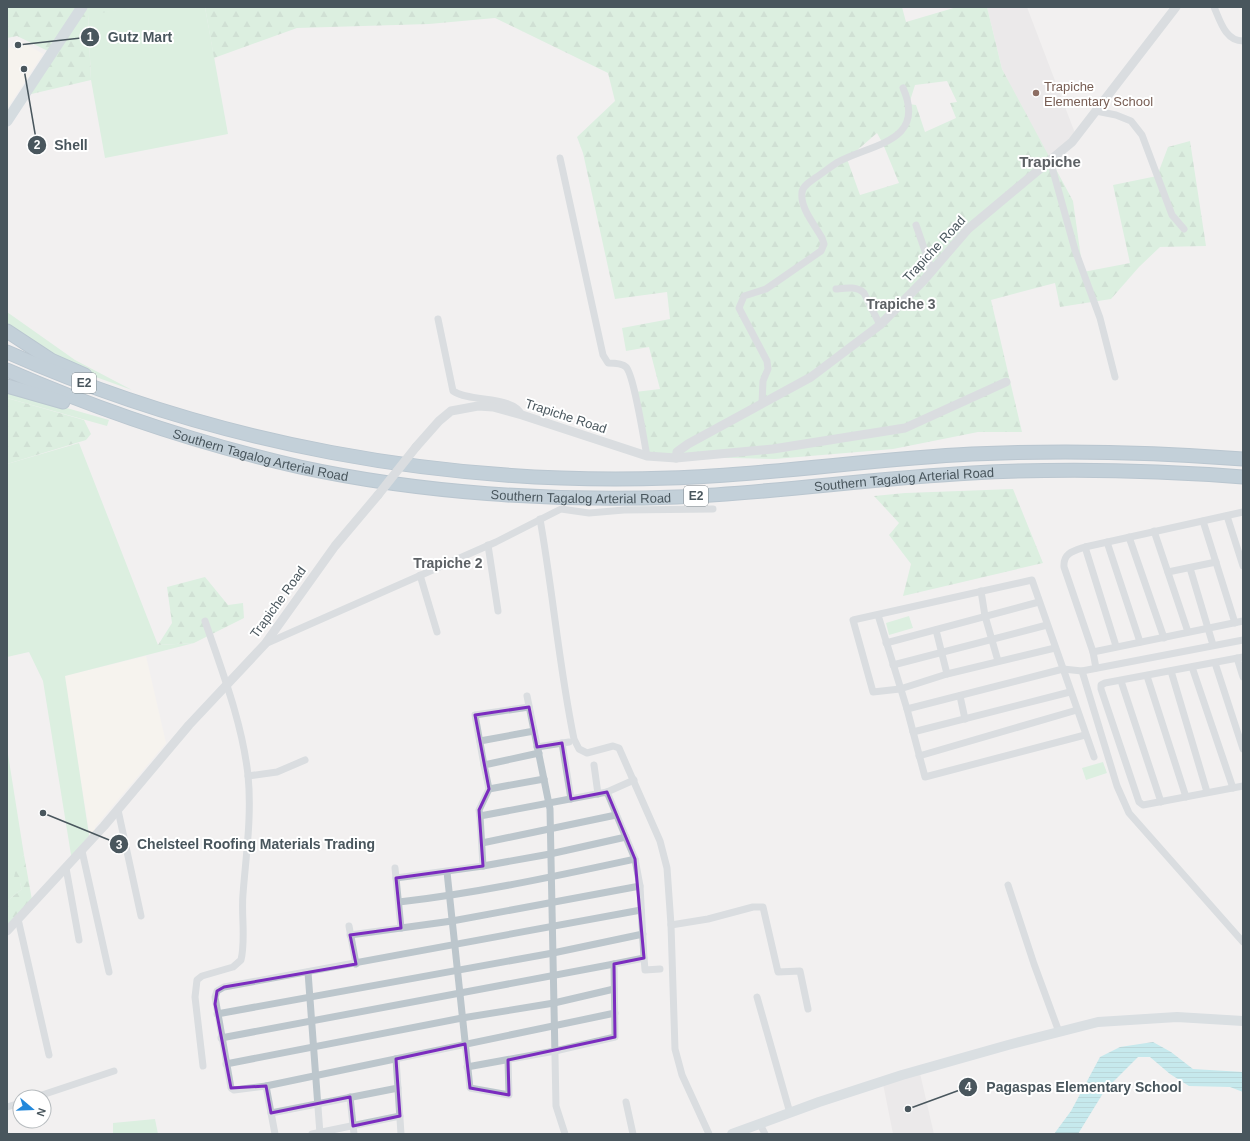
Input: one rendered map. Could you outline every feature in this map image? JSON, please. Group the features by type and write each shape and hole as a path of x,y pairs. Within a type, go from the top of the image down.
{"highway":[{"path":"7,331 51,360 163,410"},
{"name":"Southern Tagalog Arterial Road","path":"7,352 55,373 163,410 241,432 306,448 441,470 515,476 597,479 672,478 970,454 1125,452 1243,459"},
{"name":"Southern Tagalog Arterial Road","path":"7,370 47,388 156,428 234,451 302,467 438,489 514,495 600,498 676,497 779,490 973,473 1116,470 1243,477"},
{"path":"7,386 156,428"}],"main road":[{"path":"7,121 82,7"},
{"path":"732,1134 902,1075 1098,1022 1169,1018 1243,1022"}],"street":[{"name":"Trapiche Road","path":"7,931 82,851 189,725 265,644 335,546 378,496 416,447 439,421 451,411 478,406 493,407 647,456 676,458 677,452 688,444 810,377 880,325 932,271 968,229 1072,142 1176,7"},
{"path":"1214,7 1227,34 1233,40 1243,41"},
{"path":"762,403 763,381 768,369 767,361 739,308 740,302 744,296 766,289 821,251 824,244 822,238 803,203 802,192 806,184 839,162 893,139 905,126 910,112 909,100 903,88"},
{"path":"1096,111 1116,115 1131,121 1142,135 1172,215 1184,229"},
{"path":"560,158 603,355 608,363 625,366 628,370 636,398 647,456"},
{"path":"1050,160 1075,250 1100,318 1115,377"},
{"path":"916,225 932,271"},
{"path":"836,289 857,288 861,290 880,325"},
{"path":"438,319 453,392 467,398 505,404 520,411 522,415"},
{"path":"676,458 773,450 905,428 1006,382"},
{"path":"265,644 488,545 560,509 589,513 624,510 713,509"},
{"path":"1096,668 1093,652 1064,567 1063,561 1066,555 1085,547 1243,512"},
{"path":"1227,516 1243,566"},
{"path":"540,519 550,578 562,670 574,739 579,749 587,753 613,746 620,748 660,841 667,868 676,1049 682,1075 709,1134"},
{"path":"1203,520 1234,623"},
{"path":"1154,531 1188,632"},
{"path":"1129,537 1164,638"},
{"path":"1107,542 1140,642"},
{"path":"488,545 498,610"},
{"path":"1085,547 1116,646"},
{"path":"1168,572 1216,562"},
{"path":"1190,568 1213,645"},
{"path":"420,575 437,632"},
{"path":"1055,648 947,674 900,689 873,692 853,620 1032,580 1085,735 1094,757"},
{"path":"980,591 985,616 998,661"},
{"path":"886,643 1040,602"},
{"path":"878,615 913,732 925,778 1085,735"},
{"path":"203,1066 195,997 197,980 202,976 233,967 239,963 242,954 243,894 248,842 248,776 240,734 228,684 205,621"},
{"path":"1093,652 1116,646 1164,638 1243,621"},
{"path":"893,665 1047,625"},
{"path":"936,630 947,674"},
{"path":"906,709 1063,669 1082,671 1243,640"},
{"path":"1243,677 1240,658 1105,683 1101,685 1101,689 1139,802 1143,805 1243,786"},
{"path":"1215,663 1243,749"},
{"path":"1192,667 1233,788"},
{"path":"1082,671 1117,786 1129,813 1243,942"},
{"path":"1171,671 1207,792"},
{"path":"1147,676 1186,797"},
{"path":"1122,681 1161,802"},
{"path":"913,732 1070,692"},
{"path":"527,696 548,803 552,903 556,1106 565,1134"},
{"path":"960,696 965,719"},
{"path":"483,866 479,810 489,789 476,715 529,707"},
{"path":"919,756 1077,710"},
{"path":"480,741 534,730"},
{"path":"484,765 565,742 571,799"},
{"path":"248,776 277,772 305,760"},
{"path":"594,765 598,794"},
{"path":"489,789 544,779"},
{"path":"480,816 607,792 634,780"},
{"path":"607,792 635,858 640,886 645,970 660,969"},
{"path":"118,810 141,916"},
{"path":"482,843 616,815"},
{"path":"396,878 483,866 550,854 626,837"},
{"path":"82,851 109,972"},
{"path":"399,902 450,896 551,878 635,858"},
{"path":"66,868 79,940"},
{"path":"395,868 401,928"},
{"path":"448,872 470,1088 509,1094 508,1060"},
{"path":"1008,885 1034,964 1059,1032"},
{"path":"350,935 452,921 640,886"},
{"path":"671,925 708,919 753,907 762,907 778,972 800,971 808,1008"},
{"path":"615,1013 554,1027 465,1044 266,1086 232,1089 221,1038 215,997 217,991 224,987 455,946 641,910"},
{"path":"18,919 49,1055"},
{"path":"349,926 356,964"},
{"path":"217,1014 553,953 643,934"},
{"path":"221,1038 460,992 553,977 644,958"},
{"path":"468,1067 555,1051 615,1037 614,964"},
{"path":"308,972 320,1133"},
{"path":"226,1064 462,1018 554,1003 614,989"},
{"path":"757,997 790,1113"},
{"path":"396,1059 401,1134"},
{"path":"52,1092 114,1071"},
{"path":"266,1086 275,1134"},
{"path":"271,1113 398,1088"},
{"path":"350,1097 354,1134"},
{"path":"626,1102 633,1134"},
{"path":"312,1134 400,1116"},
{"path":"760,1124 765,1134"}],"highlighted area":[{"path":"529,707 537,747 562,743 571,799 607,792 635,859 644,958 614,964 615,1037 508,1060 509,1095 470,1088 465,1044 396,1059 400,1116 353,1126 350,1097 271,1113 266,1086 231,1088 215,1004 217,991 224,987 356,964 350,935 401,928 396,878 483,866 479,810 489,789 475,715"}],"shaded area":[{"name":"Trapiche Elementary School","path":"987,7 1027,7 1075,133 1047,160 1002,69"},
{"path":"21,41 43,54 7,109 7,51 10,47 15,49"},
{"path":"146,656 166,743 95,827 95,832 90,837 64,676"},
{"path":"920,1073 934,1134 893,1134 883,1084"}],"green space":[{"path":"7,7 138,7 88,15 91,80 23,96 52,53 17,36 7,38"},
{"path":"138,7 205,7 228,134 105,158 91,80 88,14"},
{"path":"205,7 902,7 906,22 957,7 987,7 1002,69 1073,201 1083,272 1130,263 1113,185 1157,176 1168,147 1190,141 1206,246 1160,247 1139,267 1111,299 1060,307 1055,283 991,300 1022,432 978,432 893,449 775,459 647,456 635,392 660,389 649,347 626,351 622,328 670,319 667,292 615,299 583,153 577,137 615,101 608,73 495,18 429,24 297,28 214,58","holes":["947,81 957,102 950,103 956,118 925,132 916,105 909,104 915,85","877,133 899,183 860,195 847,159"]},
{"path":"7,312 75,360 132,390 79,371 7,325"},
{"path":"7,391 109,420 107,426 7,398"},
{"path":"7,398 84,420 91,434 86,440 7,464"},
{"path":"79,443 158,645 194,643 65,676 89,835 89,843 72,861 43,681 29,652 7,657 7,464"},
{"path":"1013,489 1043,563 903,596 911,564 889,535 899,523 874,496 905,493"},
{"path":"205,577 228,605 243,603 244,618 194,643 158,645 172,623 167,587"},
{"path":"909,616 913,628 889,635 886,623"},
{"path":"7,748 24,855 22,857 20,883 22,889 7,901"},
{"path":"1103,762 1107,773 1086,780 1082,768"},
{"path":"24,855 32,900 7,927 7,901 22,889 20,883 14,878 17,861"},
{"path":"155,1119 158,1134 113,1134 113,1123"}],"water":[{"path":"1153,1042 1171,1052 1193,1069 1243,1072 1243,1092 1230,1087 1189,1086 1170,1074 1150,1057 1138,1057 1105,1090 1078,1134 1054,1134 1071,1111 1100,1057 1120,1047"}],"place":[{"name":"Gutz Mart","path":"18,45"},
{"name":"Shell","path":"24,69"},
{"name":"Trapiche Elementary School","path":"1036,93"},
{"name":"Chelsteel Roofing Materials Trading","path":"43,813"},
{"name":"Pagaspas Elementary School","path":"908,1109"}],"district":[{"name":"Trapiche","path":"1050,161"},
{"name":"Trapiche 3","path":"901,304"},
{"name":"Trapiche 2","path":"448,563"}]}
